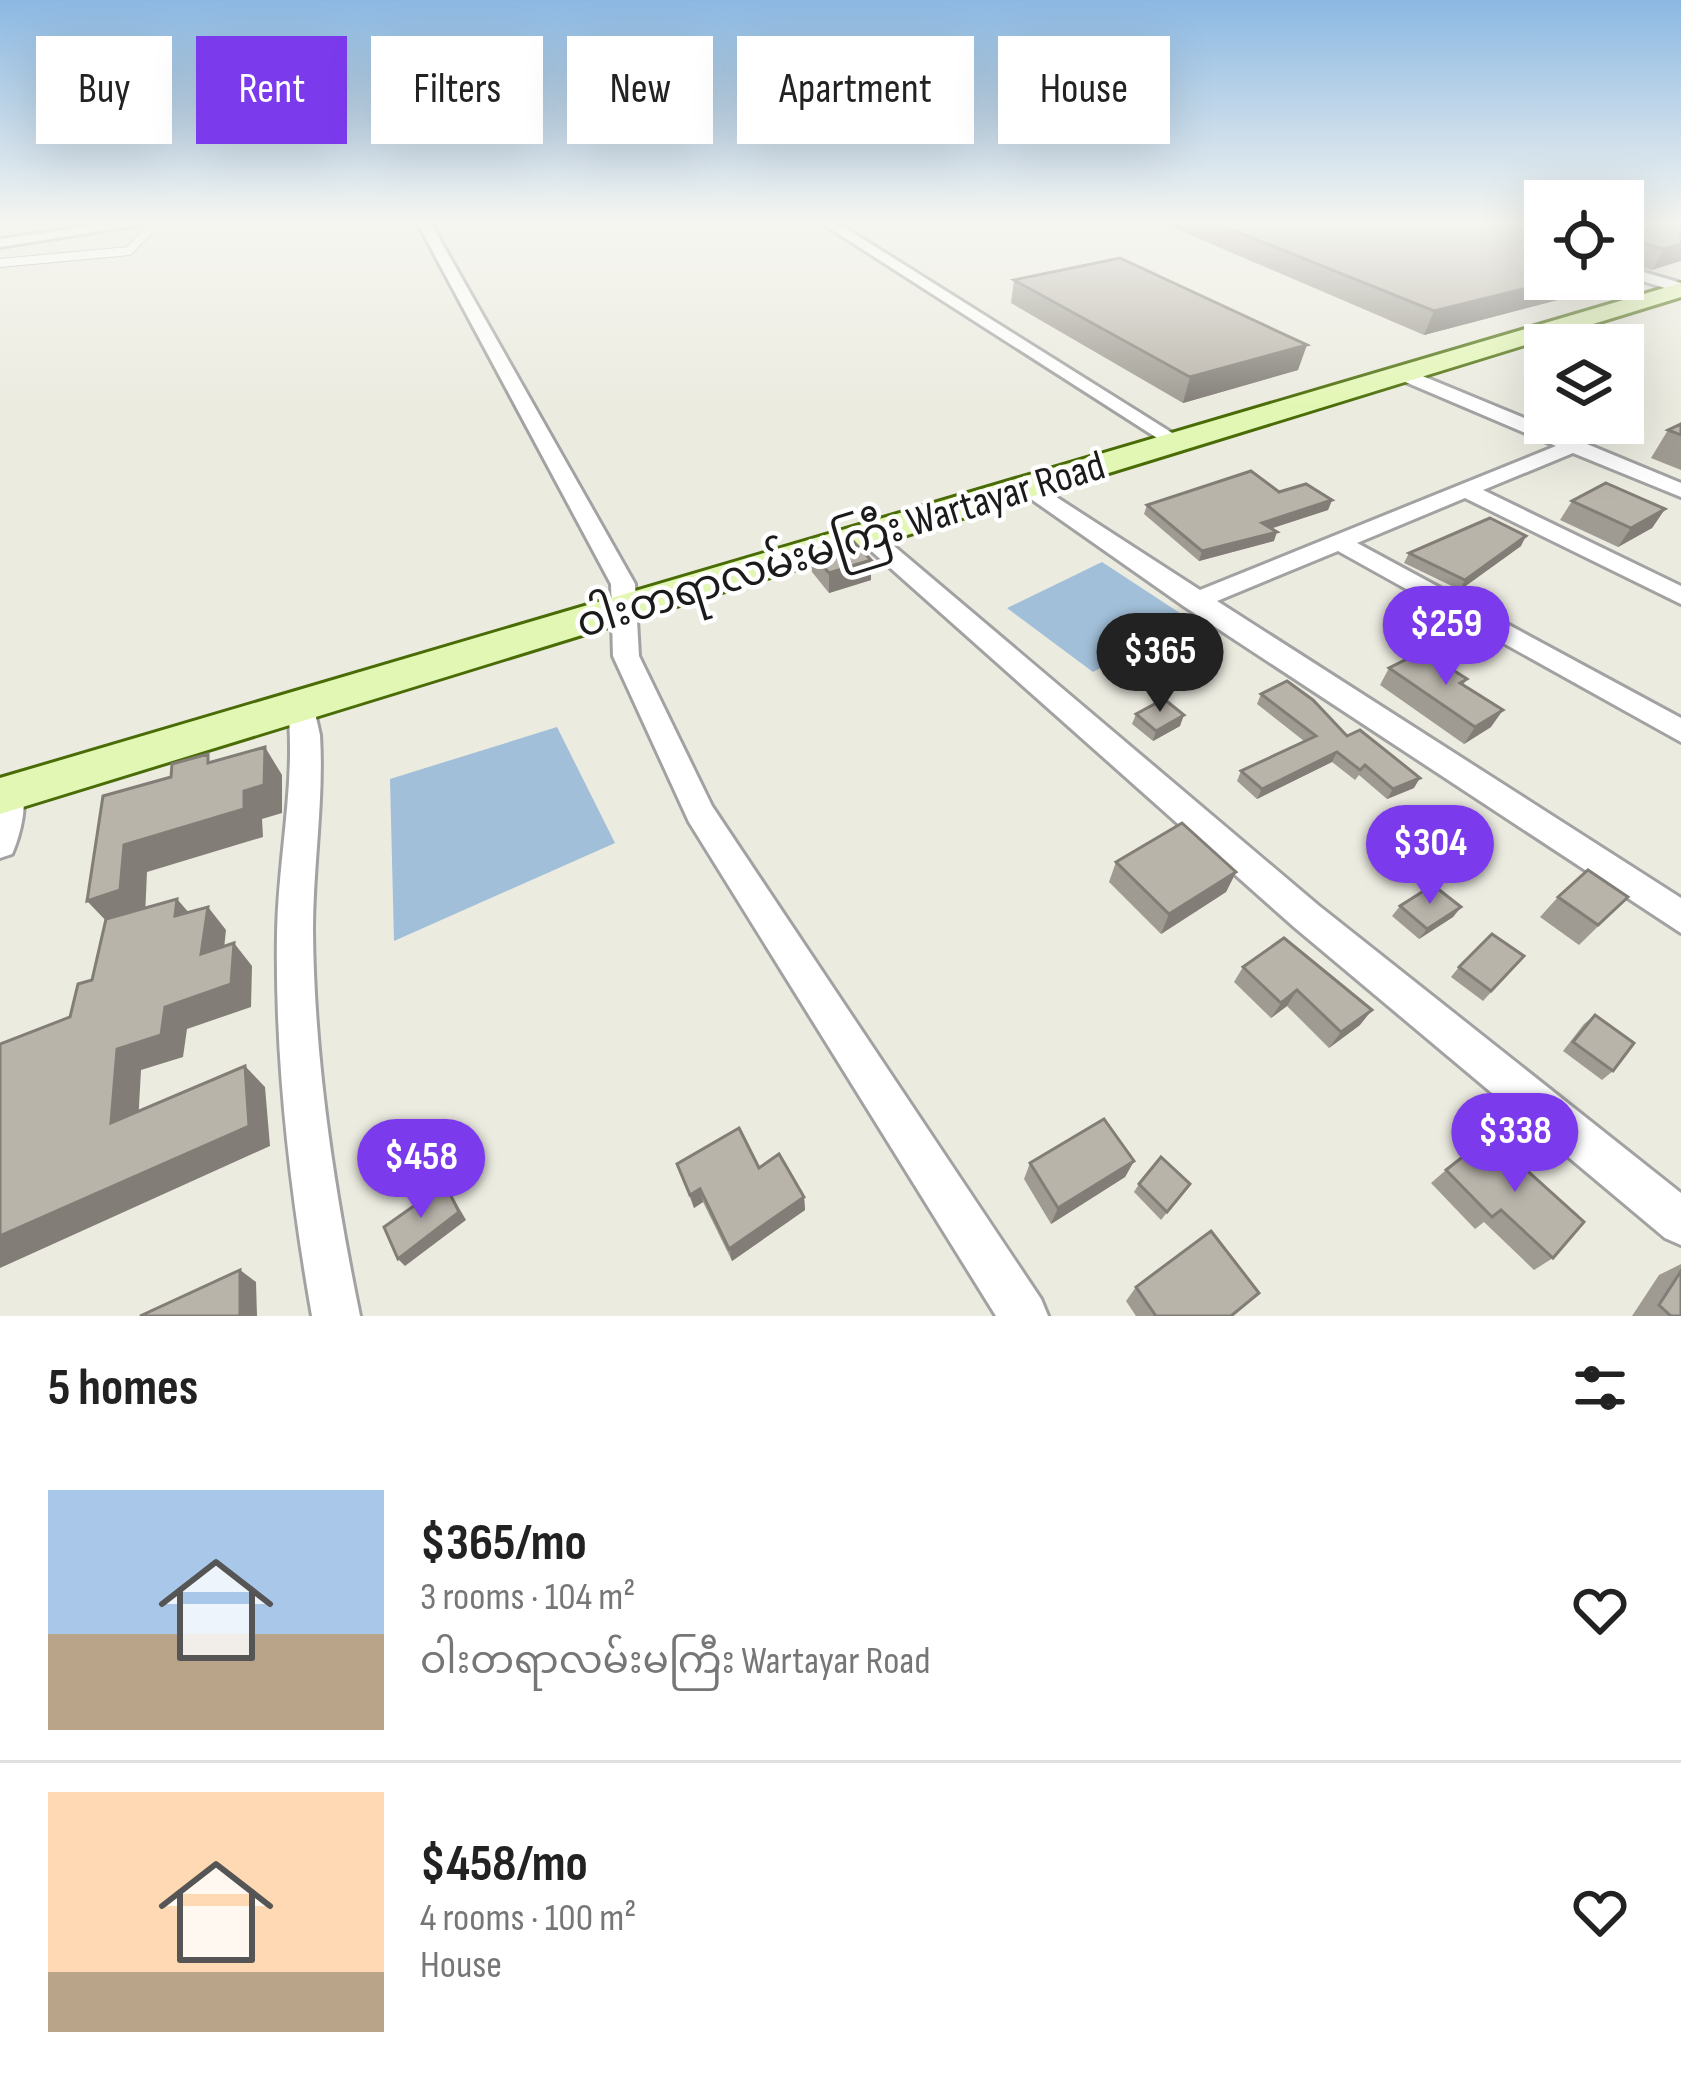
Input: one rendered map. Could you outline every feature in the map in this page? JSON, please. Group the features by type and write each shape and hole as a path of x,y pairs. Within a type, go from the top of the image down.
{"street":[{"path":"457,283 622,584 626,656 700,813 1024,1316"},
{"path":"924,283 1175,441"},
{"name":"ဝါးတရာလမ်းမကြီး Wartayar Road","path":"4,794 1681,289"},
{"path":"1402,374 1681,491"},
{"path":"1194,601 1573,446"},
{"path":"1025,487 1681,917"},
{"path":"1465,490 1681,596"},
{"path":"867,535 1306,916 1681,1222"},
{"path":"1339,542 1681,731"},
{"path":"302,707 309,748 295,931 301,1082 315,1213 336,1316"},
{"path":"0,844 4,794"}],"water":[{"path":"1102,562 1189,619 1093,672 1007,608"},
{"path":"557,727 615,843 394,941 390,779"}],"building":[{"path":"1020,283 1175,283 1307,345 1190,377"},
{"path":"1365,283 1524,283 1524,289 1434,311"},
{"path":"1251,471 1279,492 1306,484 1332,500 1262,523 1277,532 1202,551 1147,505"},
{"path":"1606,483 1665,509 1631,528 1572,501"},
{"path":"1490,518 1526,536 1465,580 1409,553"},
{"path":"852,540 871,560 829,573 811,552"},
{"path":"1423,651 1467,679 1460,683 1503,710 1475,727 1389,668"},
{"path":"1287,681 1347,736 1360,730 1420,778 1393,789 1365,765 1360,770 1337,752 1262,789 1241,771 1316,736 1261,694"},
{"path":"1164,699 1184,715 1156,731 1136,714"},
{"path":"265,747 264,785 244,791 244,809 124,845 120,890 87,901 103,796 171,777 172,764 208,754 208,763"},
{"path":"1182,823 1236,872 1169,914 1116,862"},
{"path":"1588,870 1628,897 1598,925 1558,897"},
{"path":"1433,885 1461,907 1427,929 1400,906"},
{"path":"177,899 175,916 208,907 201,954 234,943 231,984 165,1007 161,1035 117,1049 111,1123 245,1066 249,1126 0,1236 0,1044 70,1017 78,984 92,980 106,919"},
{"path":"1492,934 1524,956 1491,991 1459,967"},
{"path":"1284,938 1372,1010 1341,1032 1297,990 1281,1003 1243,967"},
{"path":"1595,1015 1634,1043 1613,1071 1573,1042"},
{"path":"1104,1119 1134,1161 1058,1208 1030,1163"},
{"path":"739,1128 759,1168 779,1154 804,1197 729,1249 700,1189 690,1195 677,1164"},
{"path":"1489,1136 1584,1222 1553,1258 1501,1210 1492,1217 1446,1170"},
{"path":"1161,1157 1190,1184 1167,1212 1139,1184"},
{"path":"445,1184 459,1212 398,1259 384,1227"},
{"path":"1211,1231 1259,1293 1231,1316 1156,1316 1136,1287"},
{"path":"240,1270 240,1316 140,1316"},
{"path":"1681,1271 1681,1316 1671,1316 1659,1305"}]}
